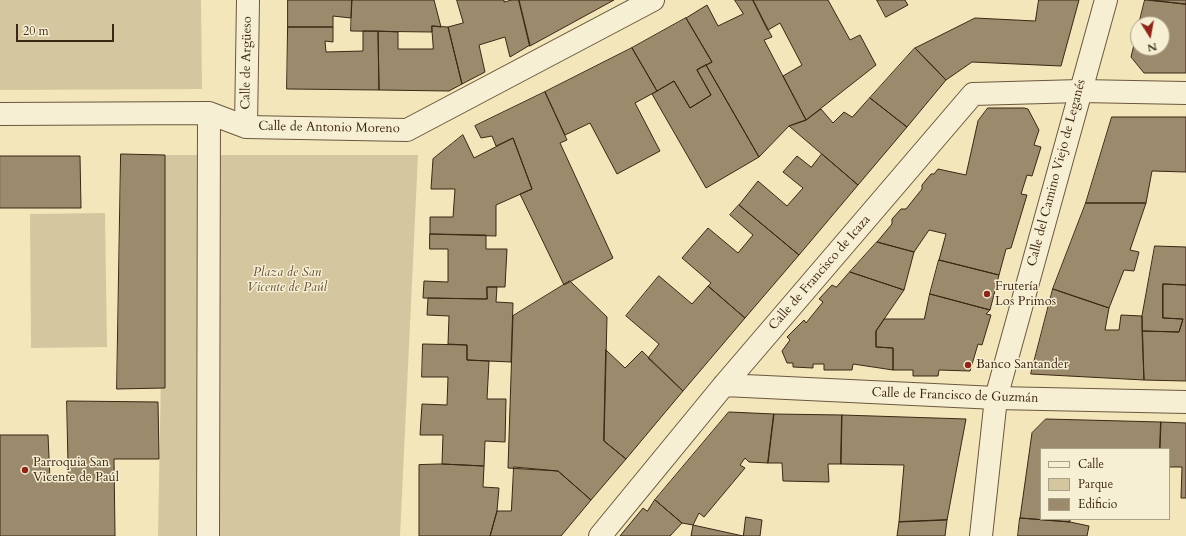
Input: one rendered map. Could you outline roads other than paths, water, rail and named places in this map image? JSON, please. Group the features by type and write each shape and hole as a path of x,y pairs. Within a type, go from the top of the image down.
{"street":[{"name":"Calle de Argüeso","path":"246,127 248,0"},
{"name":"Calle del Camino Viejo de Leganés","path":"982,536 996,398 1106,0"},
{"name":"Calle de Antonio Moreno","path":"0,114 209,113 246,127 407,130 641,3"},
{"name":"Calle de Francisco de Icaza","path":"600,536 724,385 974,94 1080,91 1186,93"},
{"path":"208,536 209,113"},
{"name":"Calle de Francisco de Guzmán","path":"724,385 996,398 1186,402"}],"place":[{"name":"Frutería Los Primos","path":"987,294"},
{"name":"Banco Santander","path":"968,365"},
{"name":"Parroquia San Vicente de Paúl","path":"25,470"}],"park label":[{"name":"Plaza de San Vicente de Paúl","path":"287,280"}]}
